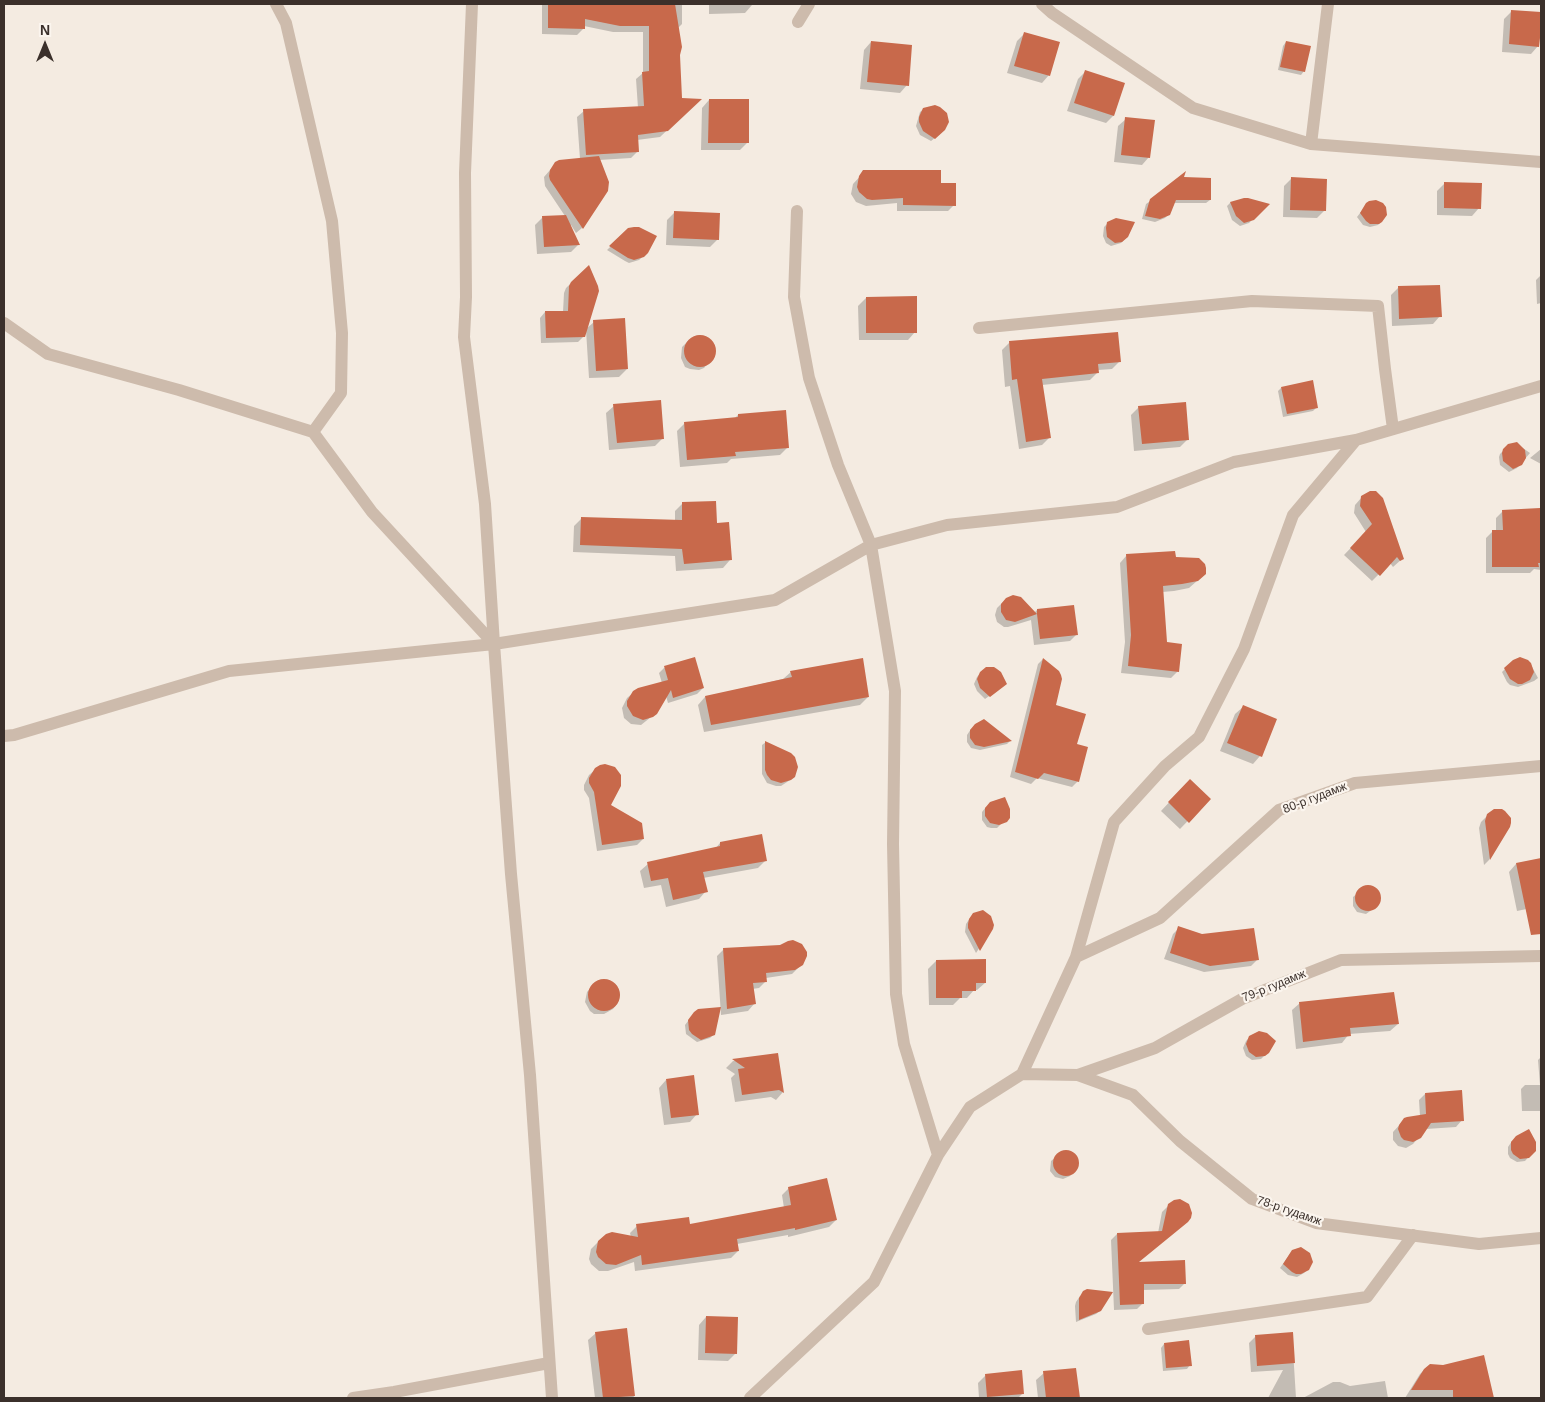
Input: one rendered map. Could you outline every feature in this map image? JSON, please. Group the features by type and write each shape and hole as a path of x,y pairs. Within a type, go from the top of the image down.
{"street":[{"path":"276,4 286,23 332,222 342,333 341,393 313,432"},
{"path":"472,4 465,173 466,297 464,338 485,504 511,874 530,1075 552,1398"},
{"path":"798,22 809,4"},
{"path":"1042,4 1052,13 1193,108 1311,144 1541,162"},
{"path":"1311,144 1328,4"},
{"path":"797,212 794,297 809,378 838,465 871,545 895,691 893,844 896,994 904,1044 938,1155"},
{"path":"978,328 1252,301 1378,306 1393,429"},
{"path":"4,323 48,354 179,390 313,432 372,512 494,644"},
{"path":"4,736 14,735 229,671 494,644 775,600 871,545 947,525 1117,507 1234,462 1356,440 1541,386"},
{"path":"750,1398 874,1282 938,1155 970,1107 1022,1074 1076,957 1114,822 1165,766 1199,737 1244,649 1293,515 1356,440"},
{"name":"80-р гудамж","path":"1076,957 1160,918 1280,810 1355,783 1541,766"},
{"name":"79-р гудамж","path":"1022,1074 1078,1075 1155,1048 1242,999 1341,960 1541,956"},
{"name":"78-р гудамж","path":"1078,1075 1133,1095 1180,1141 1252,1199 1316,1223 1479,1244 1541,1238"},
{"path":"1148,1328 1367,1296 1413,1236"},
{"path":"353,1398 549,1363"}],"building":[{"path":"548,4 675,4 682,47 680,55 682,98 702,99 668,131 638,135 639,152 586,155 583,109 644,106 642,72 649,71 649,26 620,26 585,19 585,29 548,28"},
{"path":"1511,10 1541,12 1539,47 1509,44"},
{"path":"1024,32 1060,42 1050,76 1014,66"},
{"path":"871,41 912,45 909,86 867,82"},
{"path":"1286,41 1311,46 1305,72 1280,67"},
{"path":"1085,70 1125,83 1114,116 1074,103"},
{"path":"709,99 749,99 749,143 708,143"},
{"path":"935,105 947,113 949,122 945,130 935,139 923,131 919,117 923,108"},
{"path":"1125,117 1155,120 1150,158 1121,155"},
{"path":"599,156 609,182 608,191 583,229 550,180 550,170 555,162 559,160"},
{"path":"863,170 941,170 941,183 956,183 956,206 903,205 903,198 867,199 859,192 857,187 859,176"},
{"path":"1186,171 1184,177 1211,178 1211,200 1176,200 1170,215 1160,219 1145,216 1150,199"},
{"path":"1291,177 1327,179 1326,211 1290,210"},
{"path":"1444,182 1482,183 1481,209 1444,208"},
{"path":"1244,198 1270,204 1254,220 1244,223 1236,216 1230,202"},
{"path":"1376,200 1383,203 1386,207 1387,215 1379,224 1370,224 1360,213 1366,203"},
{"path":"674,211 720,213 719,240 673,238"},
{"path":"566,215 580,245 544,247 542,216"},
{"path":"1116,218 1135,222 1128,237 1122,242 1115,243 1107,237 1106,228 1107,222"},
{"path":"639,227 657,236 648,253 644,257 634,260 609,246 628,228"},
{"path":"589,265 599,291 585,337 546,338 545,311 568,311 569,286"},
{"path":"1440,285 1442,317 1399,319 1398,286"},
{"path":"917,296 917,333 866,333 866,297"},
{"path":"625,318 628,369 596,371 593,320"},
{"path":"1118,332 1121,362 1098,364 1099,373 1042,379 1051,438 1026,442 1017,379 1012,380 1009,341"},
{"path":"700,335 712,339 716,351 712,363 700,367 688,363 684,351 688,339"},
{"path":"1313,380 1318,408 1287,414 1281,387"},
{"path":"661,400 664,439 617,443 613,404"},
{"path":"1186,402 1189,440 1142,444 1138,406"},
{"path":"786,410 789,448 735,452 736,456 687,460 684,422 738,417 738,414"},
{"path":"1517,442 1525,450 1526,458 1522,465 1513,469 1503,461 1502,453 1508,444"},
{"path":"1370,491 1376,491 1383,498 1404,559 1400,561 1397,557 1380,576 1350,548 1372,524 1360,506 1361,496"},
{"path":"716,501 717,523 729,522 732,560 684,564 682,549 580,545 581,517 682,520 682,502"},
{"path":"1540,508 1541,563 1538,563 1539,567 1492,567 1492,530 1503,530 1502,510"},
{"path":"1175,551 1176,557 1199,558 1206,568 1206,574 1198,581 1163,586 1167,642 1182,644 1179,672 1128,666 1131,635 1126,554"},
{"path":"1013,595 1021,597 1037,614 1015,622 1006,620 1001,612 1001,604 1006,598"},
{"path":"1074,605 1078,635 1040,639 1037,609"},
{"path":"695,657 704,688 673,698 671,690 657,714 653,717 643,720 633,716 627,706 627,701 633,691 668,680 664,666"},
{"path":"1520,657 1531,663 1534,672 1530,680 1518,684 1510,679 1504,668"},
{"path":"863,658 869,697 711,725 705,696 792,677 790,671"},
{"path":"1043,658 1059,671 1061,675 1062,679 1056,705 1086,714 1077,744 1088,747 1079,782 1044,773 1038,779 1015,772"},
{"path":"986,667 994,667 1001,672 1007,684 990,697 980,688 977,679 980,672"},
{"path":"1243,705 1277,719 1262,757 1227,743"},
{"path":"984,719 1012,741 984,747 975,745 970,738 970,730 975,724"},
{"path":"765,741 791,753 795,757 798,767 795,777 791,780 781,783 771,780 767,775 765,770"},
{"path":"605,764 615,767 621,775 621,786 611,805 642,823 644,839 602,845 594,792 589,783 589,778 595,768"},
{"path":"1190,779 1211,799 1189,823 1168,802"},
{"path":"1005,797 1010,809 1010,818 1007,822 999,825 990,823 985,816 985,808 990,802"},
{"path":"1494,809 1505,811 1511,818 1511,823 1490,860 1485,821 1487,814"},
{"path":"762,834 767,861 703,872 708,892 673,900 668,878 651,881 647,862 720,846 720,842"},
{"path":"1541,858 1541,934 1531,935 1516,863"},
{"path":"1368,885 1377,889 1381,898 1377,907 1368,911 1359,907 1355,898 1359,889"},
{"path":"983,910 991,916 994,925 980,951 968,928 968,924 973,913"},
{"path":"1178,926 1202,934 1254,928 1259,960 1210,966 1170,953"},
{"path":"793,940 802,944 807,952 803,965 795,970 766,973 767,982 753,983 756,1004 727,1009 723,948 780,945"},
{"path":"986,959 986,983 976,983 976,991 962,991 962,998 936,998 936,960"},
{"path":"604,979 616,983 620,995 616,1007 604,1011 592,1007 588,995 592,983"},
{"path":"1394,992 1399,1024 1350,1028 1351,1036 1303,1042 1299,1002"},
{"path":"721,1007 715,1035 701,1040 692,1034 689,1030 688,1020 694,1012 698,1009"},
{"path":"1259,1031 1267,1033 1276,1041 1269,1053 1265,1056 1256,1057 1249,1052 1246,1044 1249,1036"},
{"path":"778,1053 784,1093 779,1090 742,1095 738,1069 745,1068 732,1059"},
{"path":"694,1075 699,1115 671,1118 666,1079"},
{"path":"1462,1090 1464,1121 1431,1123 1421,1138 1413,1142 1404,1140 1401,1137 1398,1129 1404,1118 1426,1114 1425,1093"},
{"path":"1529,1129 1536,1142 1536,1151 1529,1158 1520,1159 1513,1154 1511,1142 1516,1136"},
{"path":"1066,1150 1075,1154 1079,1163 1075,1172 1066,1176 1057,1172 1053,1163 1057,1154"},
{"path":"827,1178 837,1220 795,1230 795,1228 737,1239 739,1251 642,1265 641,1255 616,1265 606,1264 598,1257 596,1252 598,1241 606,1234 612,1232 638,1237 636,1224 689,1217 690,1224 791,1205 788,1187"},
{"path":"1180,1199 1189,1204 1192,1213 1191,1218 1139,1262 1185,1260 1186,1284 1144,1284 1144,1304 1120,1305 1117,1233 1162,1231 1168,1204"},
{"path":"1301,1247 1310,1253 1313,1262 1309,1270 1296,1274 1283,1264 1292,1250"},
{"path":"1087,1289 1113,1292 1101,1311 1079,1320 1079,1298 1083,1291"},
{"path":"706,1316 738,1317 737,1354 705,1353"},
{"path":"627,1328 635,1396 603,1398 595,1332"},
{"path":"1293,1332 1295,1363 1257,1366 1255,1335"},
{"path":"1189,1340 1192,1366 1166,1368 1164,1343"},
{"path":"1484,1355 1494,1398 1453,1398 1453,1390 1411,1390 1424,1369 1430,1364 1443,1365"},
{"path":"1076,1368 1080,1398 1046,1398 1043,1371"},
{"path":"1022,1370 1024,1394 987,1397 985,1374"}]}
